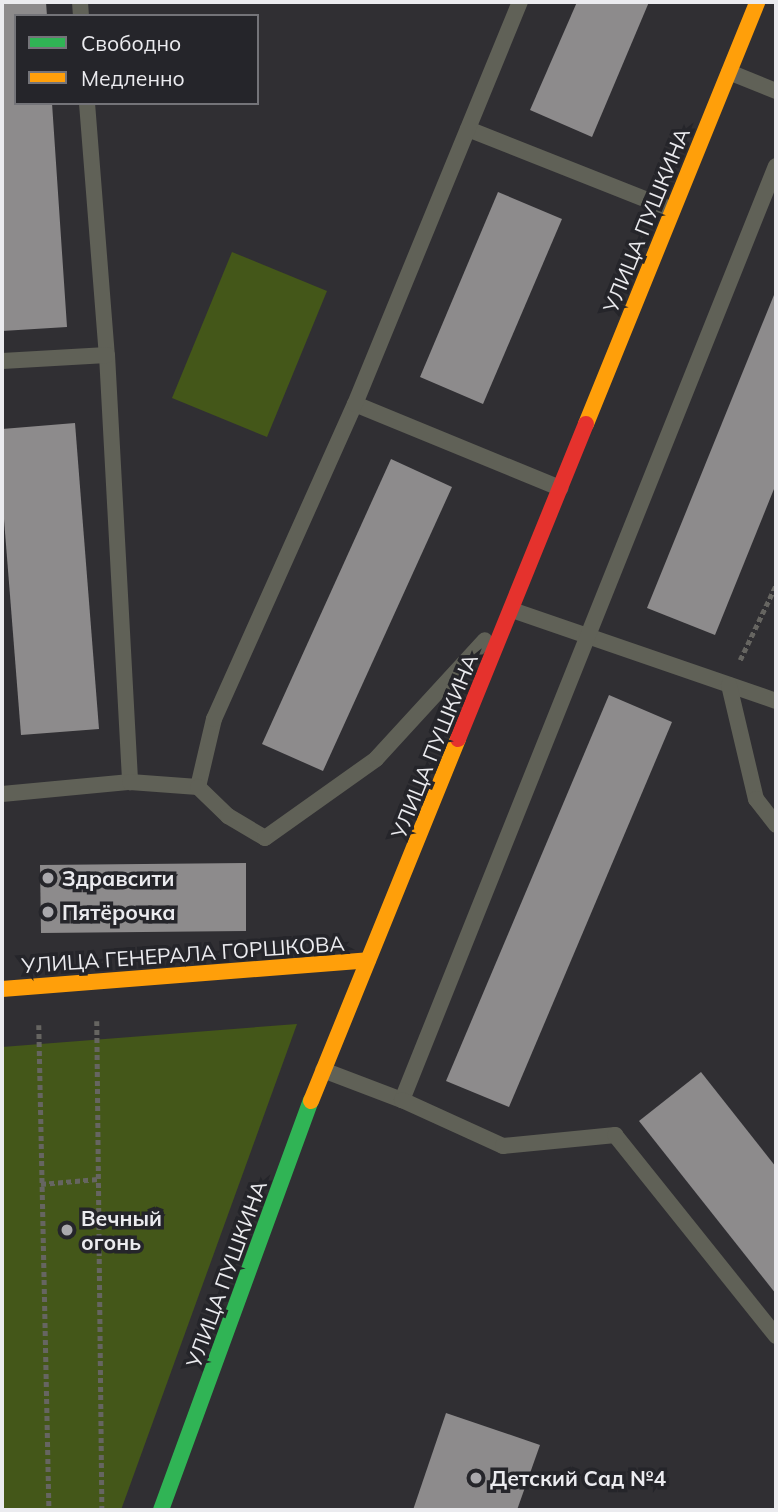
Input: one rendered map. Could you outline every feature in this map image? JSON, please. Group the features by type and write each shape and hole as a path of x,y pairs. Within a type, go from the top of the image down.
{"street":[{"name":"УЛИЦА ПУШКИНА","path":"161,1510 323,1070 513,609 757,2"},
{"name":"УЛИЦА ГЕНЕРАЛА ГОРШКОВА","path":"2,989 368,960"}],"lane":[{"path":"198,787 214,719 355,404 520,2"},
{"path":"729,72 776,91"},
{"path":"87,105 107,355 130,782"},
{"path":"468,129 673,210"},
{"path":"402,1100 776,166"},
{"path":"2,361 107,355"},
{"path":"355,404 561,489"},
{"path":"2,794 130,782 198,787 228,816 265,838 376,759 513,609 776,701"},
{"path":"729,685 756,799 776,825"},
{"path":"323,1070 402,1100 502,1146 615,1135 776,1336"}],"path":[{"path":"729,685 776,585"},
{"path":"96,982 102,1510"},
{"path":"38,986 49,1510"},
{"path":"41,1184 98,1179"}],"green space":[{"path":"232,252 327,291 267,437 172,398"},
{"path":"297,1024 121,1510 2,1510 2,1047"}],"building":[{"path":"2,2 46,2 47,14 14,14 14,105 52,105 67,327 2,331"},
{"path":"577,2 649,2 592,137 530,110"},
{"path":"498,192 562,219 483,404 420,377"},
{"path":"776,290 776,484 715,635 647,608"},
{"path":"75,423 99,729 21,735 2,494 2,429"},
{"path":"391,459 452,487 323,771 262,744"},
{"path":"609,695 672,722 509,1107 446,1081"},
{"path":"246,863 246,931 41,933 40,865"},
{"path":"701,1072 776,1167 776,1294 639,1121"},
{"name":"Детский Сад №4","path":"446,1413 540,1445 517,1510 413,1510"}],"traffic: fast":[{"path":"161,1510 311,1101"}],"traffic: slow":[{"path":"586,424 757,2"},
{"path":"311,1101 458,739"},
{"path":"2,989 368,960"}],"traffic: jam":[{"path":"458,739 586,424"}],"place":[{"name":"Здравсити","path":"48,878"},
{"name":"Пятёрочка","path":"48,912"},
{"name":"Вечный огонь","path":"67,1230"},
{"name":"Детский Сад №4","path":"476,1478"}]}
